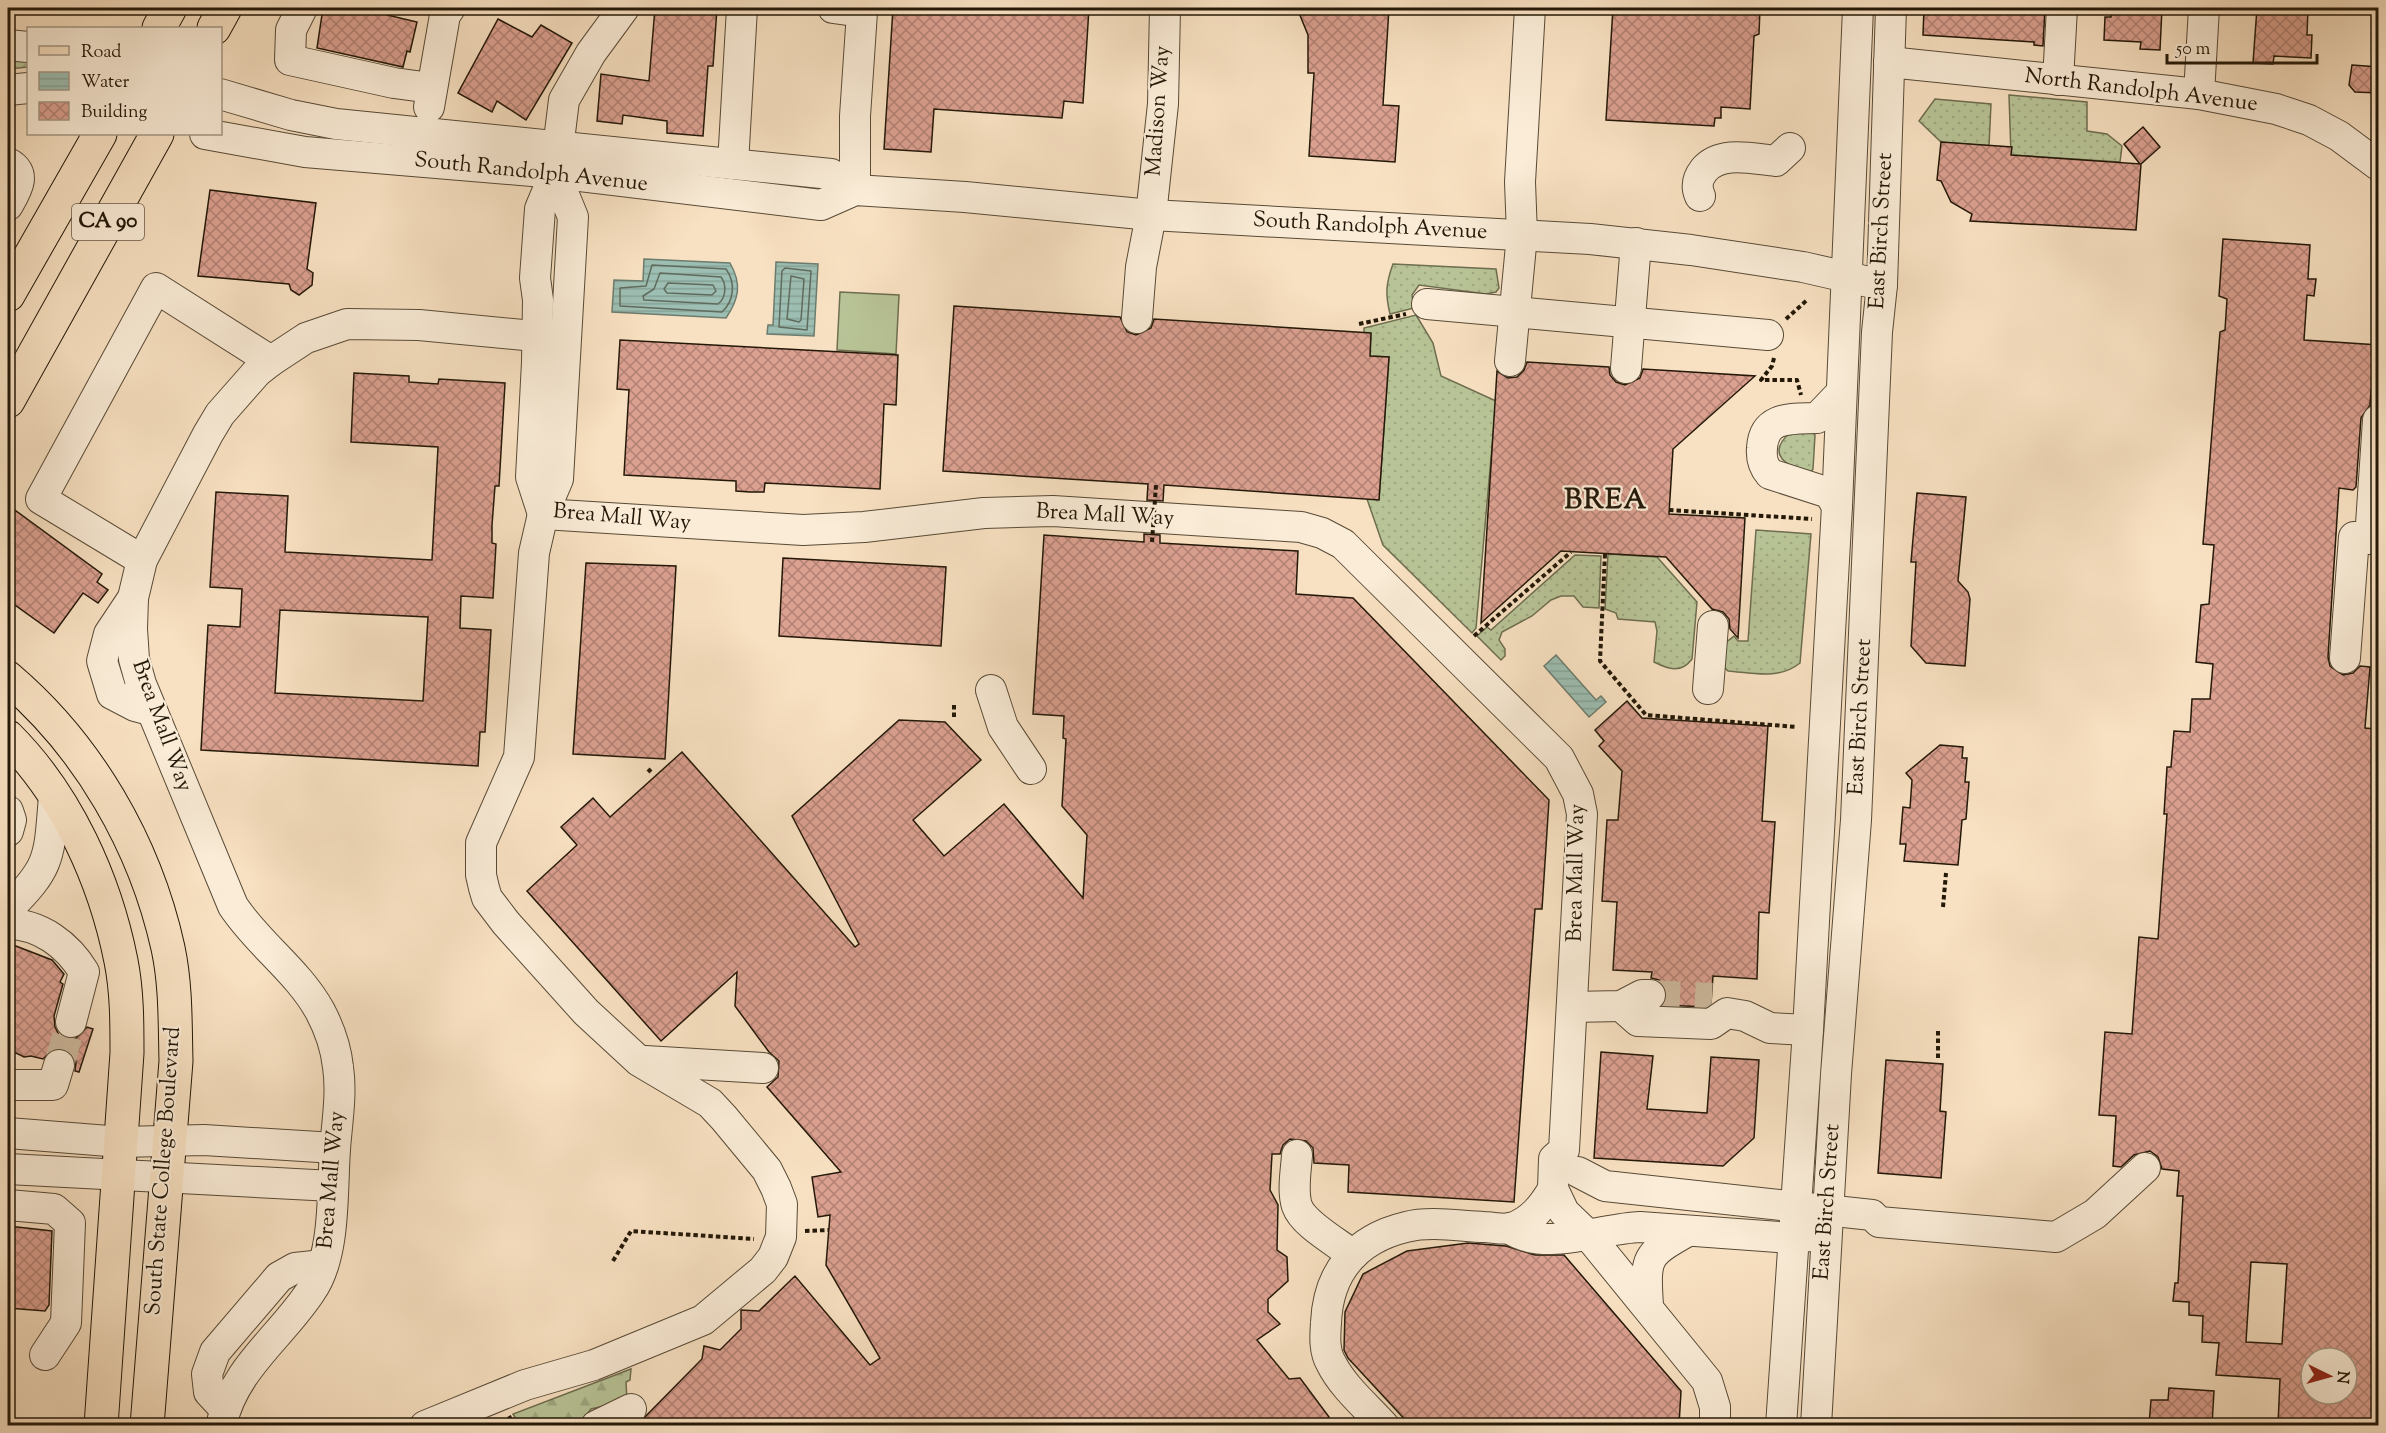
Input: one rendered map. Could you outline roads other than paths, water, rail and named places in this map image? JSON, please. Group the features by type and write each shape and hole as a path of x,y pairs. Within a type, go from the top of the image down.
{"main road":[{"path":"160,27 170,8"},
{"path":"215,27 225,8"},
{"name":"CA 90","path":"8,295 99,135"},
{"name":"CA 90","path":"8,401 156,135"},
{"name":"South State College Boulevard","path":"8,678 60,730 87,764 134,846 153,891 168,949 175,1003 176,1061 147,1425"},
{"name":"South State College Boulevard","path":"8,737 33,766 77,835 96,876 111,919 121,962 127,1008 127,1053 100,1425"}],"street":[{"path":"302,8 291,30 290,60 394,83 431,87"},
{"path":"426,131 431,87 445,15 450,8"},
{"name":"Brea Mall Way","path":"624,8 591,53 564,100 556,160 540,209 535,278 552,338 558,479 543,514 803,530 864,528 984,513 1053,511 1300,527 1322,532 1356,555 1559,758 1578,794 1582,814 1572,1007 1571,1161 1586,1202 1589,1236"},
{"path":"733,164 742,8"},
{"path":"833,8 862,12 855,116 855,190"},
{"name":"Madison Way","path":"1144,318 1151,215 1163,104 1165,8"},
{"path":"1510,361 1522,235 1520,190 1530,8"},
{"name":"East Birch Street","path":"1781,1425 1808,1030 1825,508 1841,393 1858,8"},
{"name":"East Birch Street","path":"1816,1425 1827,1222 1856,820 1877,332 1882,285 1891,8"},
{"path":"2058,80 2062,8"},
{"path":"2199,94 2204,8"},
{"path":"8,45 27,47"},
{"name":"North Randolph Avenue","path":"1889,62 2199,94 2276,109 2309,120 2339,136 2379,165"},
{"path":"8,90 27,88"},
{"name":"South Randolph Avenue","path":"222,95 281,112 336,124 426,131 556,160 821,205 855,190 965,197 1151,215 1635,243 1847,276 1882,285"},
{"name":"South Randolph Avenue","path":"211,135 305,152 733,164 831,174 855,190"},
{"path":"1700,196 1697,188 1700,176 1708,166 1721,159 1776,161 1790,148"},
{"path":"8,163 18,171 20,180 8,205"},
{"path":"1626,368 1635,243"},
{"path":"271,361 156,288 41,499 142,560 180,483 220,414 257,372 306,338 347,324 419,325 552,338"},
{"path":"1427,304 1768,335"},
{"path":"1825,508 1829,493 1770,474 1764,466 1761,454 1762,440 1773,423 1783,419 1817,418 1841,393"},
{"path":"2345,658 2354,537 2374,539 2379,420"},
{"path":"425,1425 525,1385 594,1365 703,1320 763,1270 773,1257 781,1237 782,1204 767,1170 710,1103 639,1061 586,1012 506,923 487,898 481,875 483,835 519,757 534,553 543,514"},
{"name":"Brea Mall Way","path":"142,560 133,598 109,634 102,661 112,694 135,706 150,710 233,906 250,931 300,983 321,1012 334,1045 338,1067 333,1186 327,1251 323,1265 295,1269 279,1277 215,1352 207,1374 209,1392 222,1417"},
{"path":"1708,689 1713,626"},
{"path":"991,690 1002,726 1031,769"},
{"path":"8,909 32,885 47,859 54,796"},
{"path":"8,811 11,820 8,831"},
{"path":"8,924 24,924 49,936 75,956 84,972 71,1022"},
{"path":"1572,1007 1621,1006 1642,995 1650,995"},
{"path":"1621,1006 1638,1021 1710,1024 1719,1006 1770,1028 1808,1030"},
{"path":"639,1061 763,1068"},
{"path":"8,1085 54,1085 59,1065"},
{"path":"8,1132 121,1142 169,1140 335,1148"},
{"path":"1297,1155 1296,1186 1300,1212 1306,1220 1353,1255"},
{"name":"Brea Mall Way","path":"1553,1189 1554,1159 1571,1161"},
{"path":"1571,1161 1605,1186 1644,1192 1795,1205 1827,1222"},
{"path":"1509,1228 1516,1234 1532,1238 1589,1236 1623,1228 1792,1238 1827,1222 1872,1215 1879,1222 2056,1237 2095,1214 2145,1168"},
{"path":"8,1169 333,1186"},
{"path":"1384,1425 1339,1377 1329,1361 1325,1340 1330,1289 1338,1271 1353,1255 1373,1240 1408,1226 1509,1228 1525,1222 1538,1211 1553,1189"},
{"path":"1553,1189 1564,1212 1589,1236 1707,1381 1715,1407 1715,1425"},
{"path":"1589,1236 1606,1213 1644,1192"},
{"path":"8,1205 54,1209 70,1223 66,1323 45,1355"},
{"path":"1648,1306 1646,1271 1650,1258 1658,1248 1688,1231"},
{"path":"596,1425 631,1409"}],"water":[{"path":"644,259 730,263 736,278 737,291 734,304 726,318 612,312 614,280 643,281"},
{"path":"776,262 818,264 814,336 767,334 768,325 773,325"},
{"path":"1556,655 1596,700 1601,696 1606,702 1589,717 1544,666"}],"tunnel":[{"path":"1650,995 1712,998"},
{"path":"59,1065 71,1022"}],"district":[{"name":"BREA","path":"1606,501"}]}
